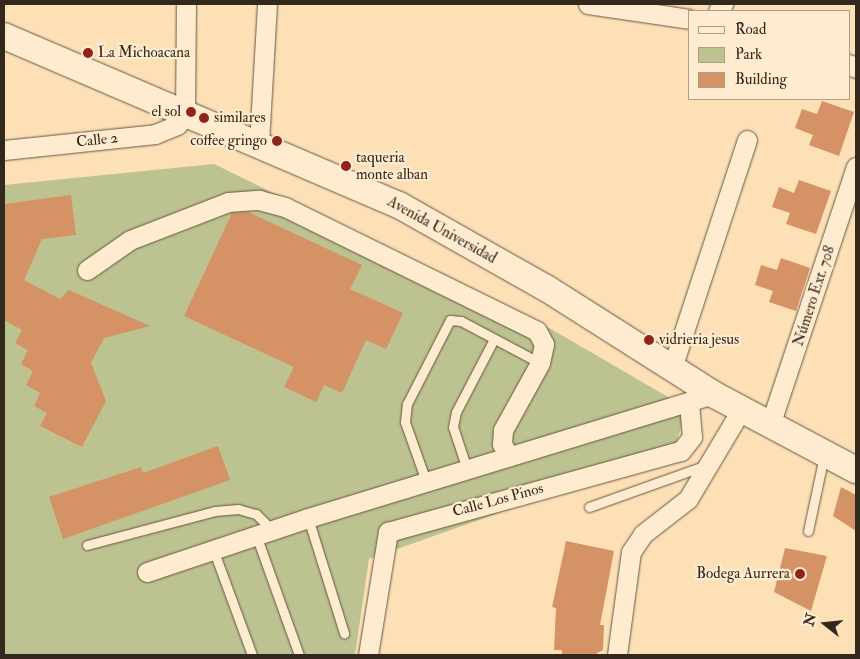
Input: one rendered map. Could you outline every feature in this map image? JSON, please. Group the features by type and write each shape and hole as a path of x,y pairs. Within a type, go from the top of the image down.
{"street":[{"path":"185,116 186,4"},
{"path":"259,143 266,4"},
{"path":"588,4 688,19"},
{"name":"Avenida Universidad","path":"4,36 185,116 259,143 399,204 546,288 741,410 856,470"},
{"name":"Calle 2","path":"4,150 155,134 168,131 185,116"},
{"path":"672,368 747,140"},
{"name":"Número Ext. 708","path":"770,426 856,167"},
{"path":"87,270 130,240 228,202 259,200 285,207 537,331 544,344 540,364 503,430 502,444 509,456"},
{"path":"147,572 264,532 467,468 689,405 714,394"},
{"name":"Calle Los Pinos","path":"368,655 388,532 681,450 692,437 689,405"},
{"path":"617,655 631,552 643,534 688,499 706,464 741,410"}],"lane":[{"path":"426,481 404,422 407,404 450,320 494,338 540,364"},
{"path":"467,468 453,427 456,412 494,338"},
{"path":"808,531 824,454"},
{"path":"589,507 706,464"},
{"path":"87,545 215,511 238,509 256,514 264,532 299,655"},
{"path":"308,518 344,633"},
{"path":"212,549 252,655"}],"green space":[{"path":"214,164 551,329 687,408 674,451 369,559 355,655 4,655 4,185"}],"building":[{"path":"822,101 854,112 839,156 809,145 813,135 795,128 802,109 817,114"},
{"path":"799,180 831,191 816,234 786,224 790,213 772,207 779,187 794,193"},
{"path":"71,195 76,235 42,239 24,280 60,299 69,290 150,326 104,338 91,363 106,401 82,447 40,426 47,413 34,406 40,393 26,385 33,371 21,364 28,350 15,343 22,330 4,320 4,204"},
{"path":"248,212 362,265 350,289 403,313 386,349 366,340 342,393 324,385 316,402 284,387 294,367 184,316 232,213"},
{"path":"781,258 810,268 796,311 769,302 773,291 755,285 761,265 777,270"},
{"path":"218,446 230,480 63,539 49,497 141,467 143,473"},
{"path":"841,487 856,495 856,531 833,516"},
{"path":"566,541 614,551 600,625 604,625 603,650 594,655 562,655 562,650 554,650 556,608 552,607"},
{"name":"Bodega Aurrera","path":"785,548 827,556 811,611 774,592"}],"place":[{"name":"La Michoacana","path":"88,53"},
{"name":"el sol","path":"191,112"},
{"name":"similares","path":"204,118"},
{"name":"coffee gringo","path":"277,141"},
{"name":"taqueria monte alban","path":"346,166"},
{"name":"vidrieria jesus","path":"649,340"},
{"name":"Bodega Aurrera","path":"800,574"}]}
